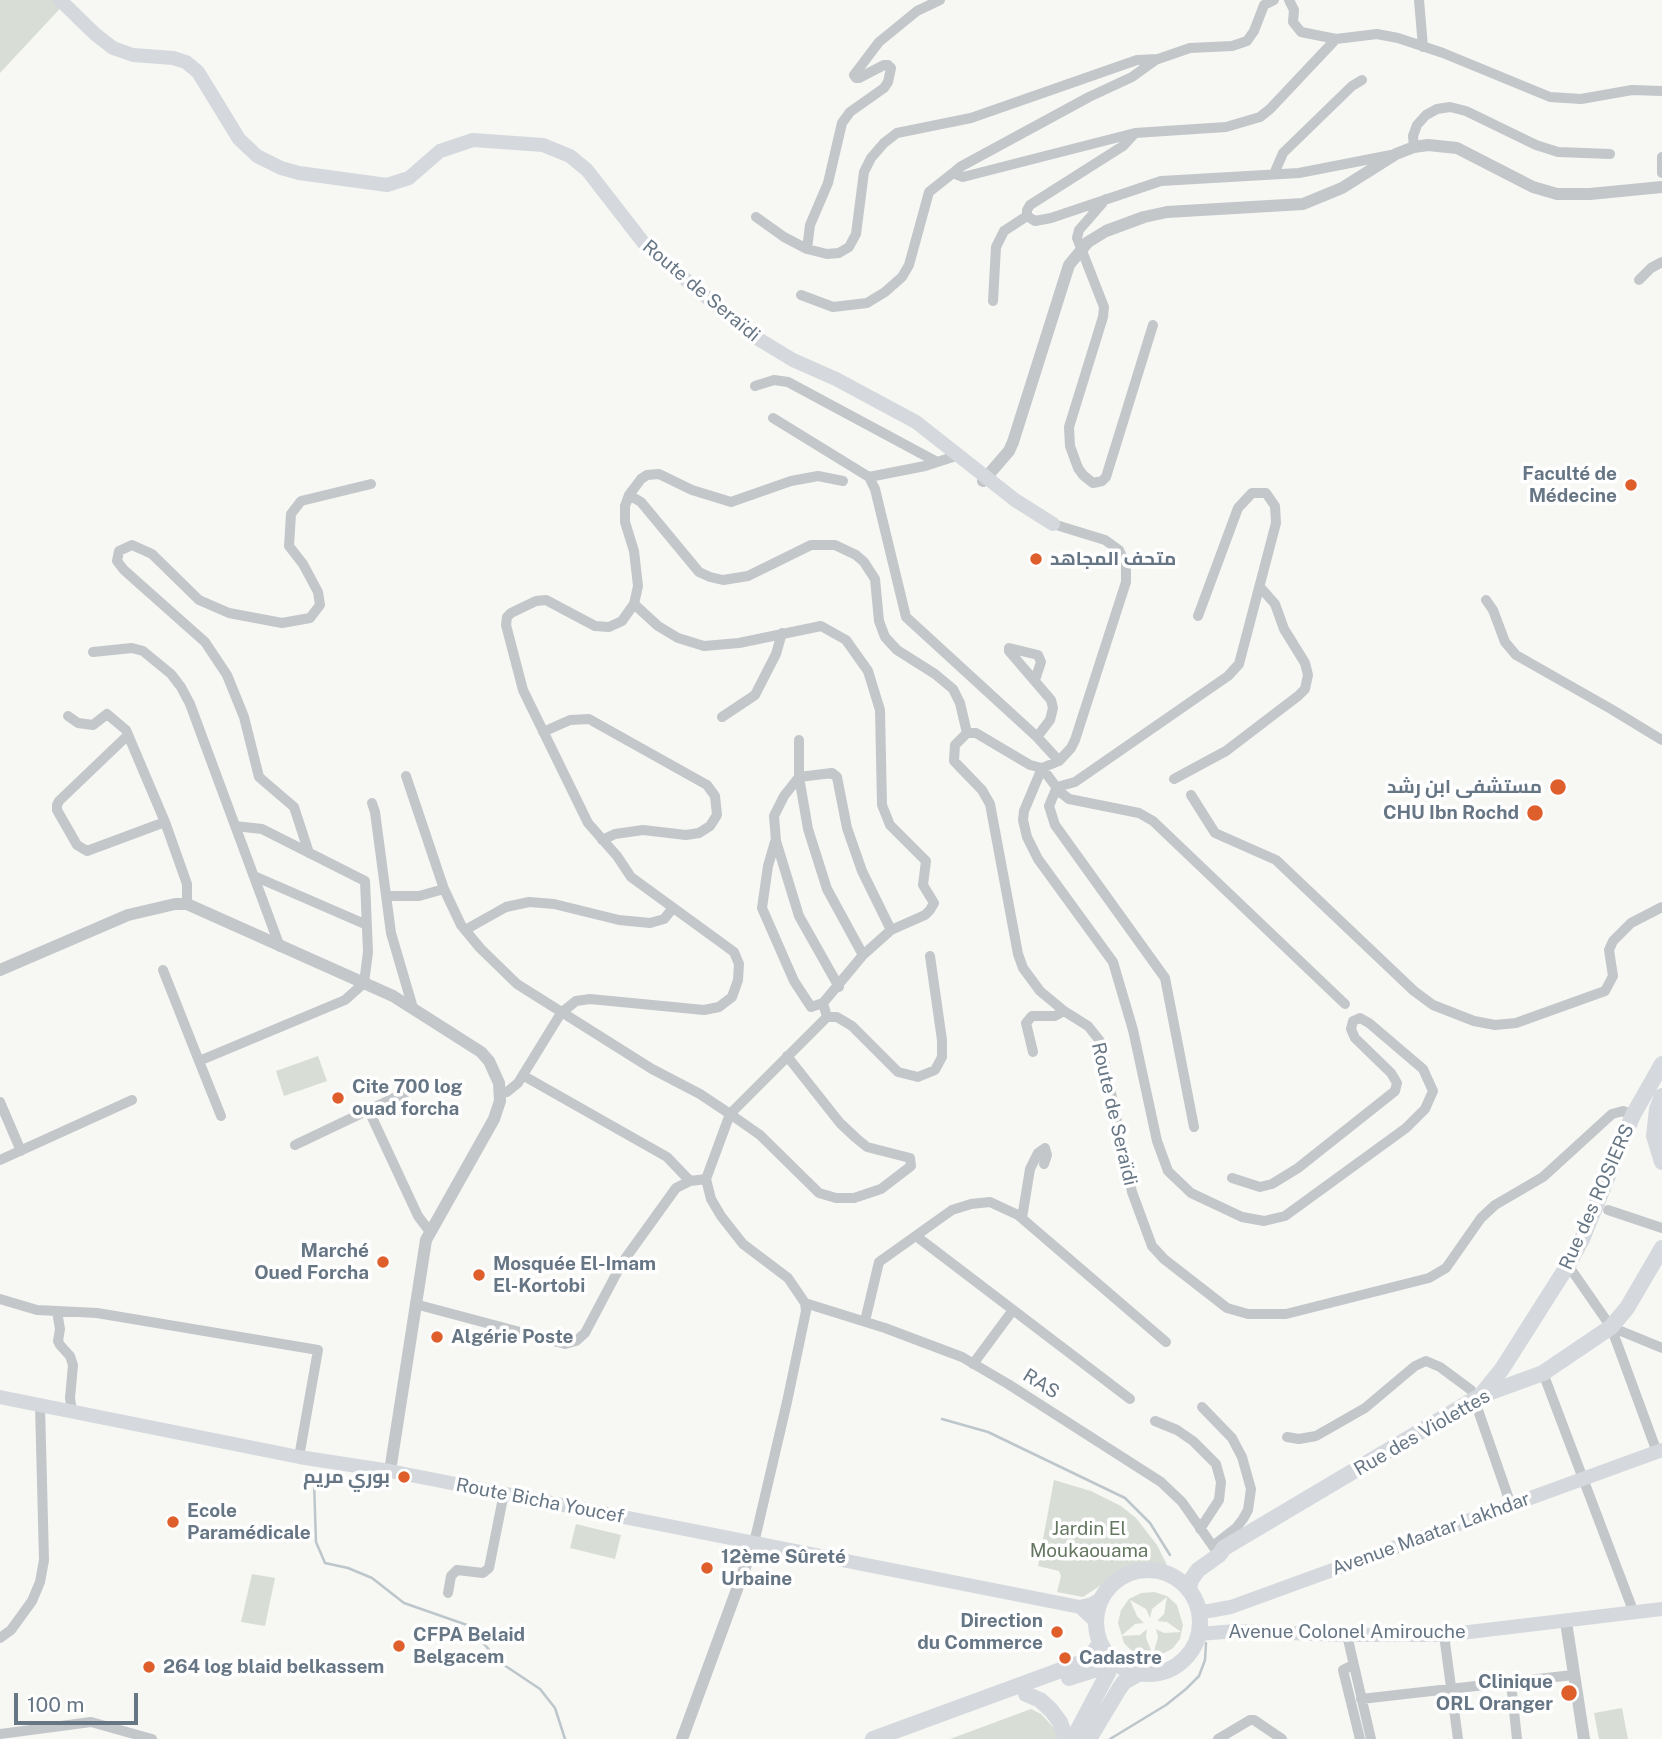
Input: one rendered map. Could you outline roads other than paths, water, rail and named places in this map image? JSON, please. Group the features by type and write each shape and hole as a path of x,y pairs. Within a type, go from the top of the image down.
{"main road":[{"name":"Route de Seraïdi","path":"60,0 113,48 133,55 173,58 186,62 198,72 239,139 257,156 281,168 322,177 387,185 409,178 440,151 473,140 543,145 557,149 587,170 646,246 750,334 793,360 906,417 1022,512 1053,524"},
{"name":"Route de Seraïdi","path":"906,417 953,457 987,481"},
{"name":"Rue des ROSIERS","path":"1477,1398 1502,1368 1568,1265 1582,1238 1633,1115 1662,1064"},
{"path":"1662,1096 1657,1109 1654,1136 1662,1162"},
{"name":"Rue des Violettes","path":"1218,1550 1477,1398 1543,1373 1611,1327 1634,1298 1662,1248"},
{"name":"Route Bicha Youcef","path":"0,1397 299,1457 504,1493 1080,1608"},
{"name":"Avenue Maatar Lakhdar","path":"1199,1611 1231,1607 1659,1451"},
{"path":"1172,1576 1218,1550"},
{"path":"1189,1589 1198,1570 1218,1550"},
{"path":"1091,1737 1124,1682 1138,1674 1162,1672 1183,1661 1193,1649 1199,1634 1199,1611 1189,1589 1172,1576 1156,1571 1132,1573 1111,1585 1102,1598 1096,1622 1100,1643 1113,1663 1138,1674"},
{"path":"1080,1608 1102,1598"},
{"path":"1231,1607 1225,1618 1227,1625 1236,1631"},
{"path":"1080,1608 1096,1622"},
{"name":"Avenue Colonel Amirouche","path":"1199,1634 1236,1631 1347,1635 1444,1634 1662,1609"},
{"path":"873,1739 1080,1663 1092,1655 1100,1643"},
{"path":"906,1739 1113,1663"},
{"path":"1073,1739 1113,1663"},
{"path":"1026,1694 1040,1700 1051,1710 1060,1722 1066,1739"}],"street":[{"path":"807,249 810,225 828,183 842,123 850,112 884,88 891,68 884,65 859,78 854,75 879,42 917,11 940,0"},
{"path":"1289,0 1294,9 1293,22 1301,32 1336,39 1377,34 1423,47 1550,97 1580,99 1632,90 1662,91"},
{"path":"1419,0 1423,47"},
{"path":"801,295 834,307 867,303 885,292 909,265 929,192 960,167 1089,97 1132,77 1158,59 1190,48 1232,46 1247,41 1268,1"},
{"path":"953,173 963,177 1135,133 1226,127 1260,117 1336,39"},
{"path":"756,217 783,237 807,249 827,254 839,253 849,247 856,234 864,173 884,143 897,133 971,118 1137,60 1158,59"},
{"path":"1274,174 1283,153 1352,86 1362,80"},
{"path":"1414,147 1413,136 1417,125 1426,115 1437,109 1450,107 1466,111 1535,145 1558,152 1610,154"},
{"path":"1027,216 1030,205 1123,146 1135,133"},
{"path":"1027,216 1035,221 1161,181 1299,173 1396,154 1414,147 1436,145 1457,148 1533,187 1557,194 1590,194 1662,187"},
{"path":"987,481 1017,447 1066,272 1080,249 1106,231 1155,214 1289,206 1316,201 1396,154"},
{"path":"1662,157 1662,173"},
{"path":"1106,199 1077,234 1104,312 1068,433 1078,468 1093,483 1106,477 1153,325"},
{"path":"993,300 996,247 1004,231 1027,216"},
{"path":"1639,280 1662,262"},
{"path":"755,386 774,380 788,382 937,462"},
{"path":"629,495 641,502 699,572 710,578 736,579 748,576 811,545 835,545 856,555 875,579 879,621 885,637 897,650 953,689 960,703 967,733 976,733 1030,765 1042,768 1059,761 1037,737 906,617 875,489 869,477 774,418"},
{"path":"869,477 953,457"},
{"path":"500,1093 513,1088 524,1076 561,1013 570,1004 583,999 704,1010 719,1007 733,997 738,980 738,964 734,952 631,877 617,856 588,824 523,690 506,625 509,615 536,601 546,600 589,624 609,627 622,621 634,604 638,586 634,551 625,522 625,506 629,495 641,479 651,474 659,474 692,490 731,502 791,481 818,477 843,481"},
{"path":"309,853 295,807 259,777 244,717 226,675 205,642 117,561 119,551 132,545 152,554 199,600 229,612 282,623 310,618 320,605 318,592 303,564 289,546 291,514 302,501 372,484"},
{"path":"1194,1127 1165,978 1051,819 1050,799 1057,787 1075,782 1228,676 1239,664 1276,514 1271,498 1259,492 1250,495 1238,508 1198,616"},
{"name":"Route de Seraïdi","path":"1053,524 1112,544 1123,557 1127,574 1075,740 1059,761"},
{"path":"1174,779 1226,751 1305,689 1308,675 1305,663 1284,629 1275,604 1260,587"},
{"path":"1486,600 1493,610 1504,642 1516,655 1662,740"},
{"path":"634,604 658,626 678,638 704,646 739,643 821,626 846,640 868,671 880,710 882,805 890,825 926,861 923,885 933,903 925,915 891,930 863,955 823,1003 811,1007 794,981 762,908 768,866 776,841"},
{"path":"722,717 755,695 776,654 782,633"},
{"path":"93,652 132,648 143,651 171,674 190,704 281,947"},
{"path":"1035,680 1051,700 1053,708 1050,720 1037,737"},
{"path":"68,716 78,723 93,725 107,714 126,730 165,822 187,884 187,904"},
{"path":"543,732 576,718 595,721 707,785 715,796 718,808 714,821 699,833 686,835 643,830 622,833 602,841"},
{"name":"Route de Seraïdi","path":"967,733 955,745 954,761 982,790 990,804 1018,954 1031,980 1064,1011 1088,1026 1100,1041 1132,1192 1152,1246 1164,1259 1227,1308 1248,1314 1286,1314 1387,1290 1438,1274 1453,1260 1481,1218 1495,1205 1543,1177 1612,1114 1623,1111 1633,1115"},
{"path":"128,736 59,801 57,810 77,845 87,851 165,822"},
{"path":"799,740 799,777 808,829 827,888 863,955"},
{"path":"1042,768 1069,799 1139,813 1153,821 1345,1004"},
{"path":"1042,768 1024,811 1027,837 1038,859 1113,962 1133,1030 1157,1141 1168,1171 1191,1193 1242,1216 1265,1221 1285,1216 1406,1128 1425,1109 1433,1091 1423,1069 1370,1023 1360,1018 1353,1021 1350,1029 1391,1073 1397,1083 1395,1091 1298,1168 1272,1184 1260,1187 1233,1178"},
{"path":"839,987 799,916 776,841 774,816 784,796 799,777 832,773 836,777 847,828 862,871 891,930"},
{"path":"405,776 443,889 465,930 517,984 730,1114 760,1135 819,1193 836,1198 854,1198 881,1189 911,1166 910,1158 867,1147 856,1138 840,1123 787,1056"},
{"path":"1191,794 1215,833 1276,860 1414,991 1433,1005 1474,1021 1495,1025 1516,1023 1605,991 1612,976 1609,950 1613,941 1631,923 1662,907"},
{"path":"372,803 391,933 413,1008"},
{"path":"199,1062 345,1000 364,983 368,952 365,881 262,829 235,826"},
{"path":"254,876 367,925"},
{"path":"387,896 419,896 443,889"},
{"path":"465,930 506,907 529,902 554,904 619,920 650,923 664,919 673,908"},
{"path":"0,970 128,915 187,904 393,996 481,1052 495,1071 500,1093 498,1111 424,1246 390,1471"},
{"path":"682,1739 754,1543 806,1311 806,1303 788,1278 743,1244 728,1225 711,1199 706,1179 730,1114 827,1017 837,1017 852,1026 898,1072 919,1077 934,1070 942,1057 942,1040 930,956"},
{"path":"163,971 221,1116"},
{"path":"823,1003 827,1017"},
{"path":"1033,1052 1026,1023 1032,1016 1055,1016 1064,1011"},
{"path":"524,1076 667,1157 690,1181"},
{"path":"295,1145 419,1086"},
{"path":"0,1160 132,1100"},
{"path":"0,1102 21,1151"},
{"path":"369,1111 418,1216 430,1232"},
{"path":"1022,1218 1030,1169 1038,1153 1045,1148 1047,1155 1044,1164"},
{"path":"415,1304 565,1344 576,1341 585,1333 622,1263 676,1188 690,1181 706,1179"},
{"path":"865,1321 879,1262 952,1210 990,1202 1022,1218 1166,1342"},
{"path":"1608,1210 1662,1228"},
{"path":"916,1236 1130,1399"},
{"path":"1568,1265 1611,1327 1659,1451"},
{"path":"0,1299 37,1310 97,1313 318,1350 299,1457"},
{"name":"RAS","path":"806,1303 865,1321 962,1357 974,1364 1161,1482 1182,1502 1218,1550"},
{"path":"974,1364 1013,1310"},
{"path":"57,1311 58,1341 70,1356 73,1365 70,1398 72,1411"},
{"path":"1611,1327 1662,1348"},
{"path":"1287,1437 1299,1439 1316,1436 1365,1408 1415,1366 1426,1362 1440,1367 1471,1390 1477,1398 1511,1505"},
{"path":"1543,1373 1633,1613"},
{"path":"0,1638 11,1630 32,1601 40,1582 44,1560 40,1405"},
{"path":"1202,1407 1232,1438 1242,1457 1251,1489 1248,1510 1243,1520 1218,1550"},
{"path":"1155,1421 1177,1430 1216,1464 1221,1482 1219,1500 1200,1529"},
{"path":"448,1593 451,1576 457,1570 483,1573 489,1568 504,1493"},
{"path":"1566,1622 1584,1739"},
{"path":"1444,1634 1458,1739"},
{"path":"1347,1635 1371,1739"},
{"path":"1353,1665 1343,1670 1360,1739"},
{"path":"1361,1699 1573,1675"},
{"path":"1511,1683 1517,1739"},
{"path":"1219,1739 1254,1720 1282,1739"},
{"path":"0,1734 91,1722 152,1739"}],"waterway":[{"path":"942,1419 988,1432 1125,1498 1150,1523 1170,1555"},
{"path":"314,1481 316,1542 325,1563 348,1568 372,1578 404,1603 467,1625 501,1663 540,1689 555,1708 565,1739"},
{"path":"1110,1739 1166,1705 1186,1689 1199,1676 1205,1660 1206,1643"}],"place":[{"name":"Faculté de Médecine","path":"1631,485"},
{"name":"متحف المجاهد","path":"1036,559"},
{"name":"مستشفى ابن رشد","path":"1558,787"},
{"name":"CHU Ibn Rochd","path":"1535,813"},
{"name":"Cite 700 log ouad forcha","path":"338,1098"},
{"name":"Marché Oued Forcha","path":"383,1262"},
{"name":"Mosquée El-Imam El-Kortobi","path":"479,1275"},
{"name":"Algérie Poste","path":"437,1337"},
{"name":"بوري مريم","path":"404,1477"},
{"name":"Ecole Paramédicale","path":"173,1522"},
{"name":"12ème Sûreté Urbaine","path":"707,1568"},
{"name":"Direction du Commerce","path":"1057,1632"},
{"name":"CFPA Belaid Belgacem","path":"399,1646"},
{"name":"Cadastre","path":"1065,1658"},
{"name":"264 log blaid belkassem","path":"149,1667"},
{"name":"Clinique ORL Oranger","path":"1569,1693"}],"park label":[{"name":"Jardin El Moukaouama","path":"1089,1540"}]}
